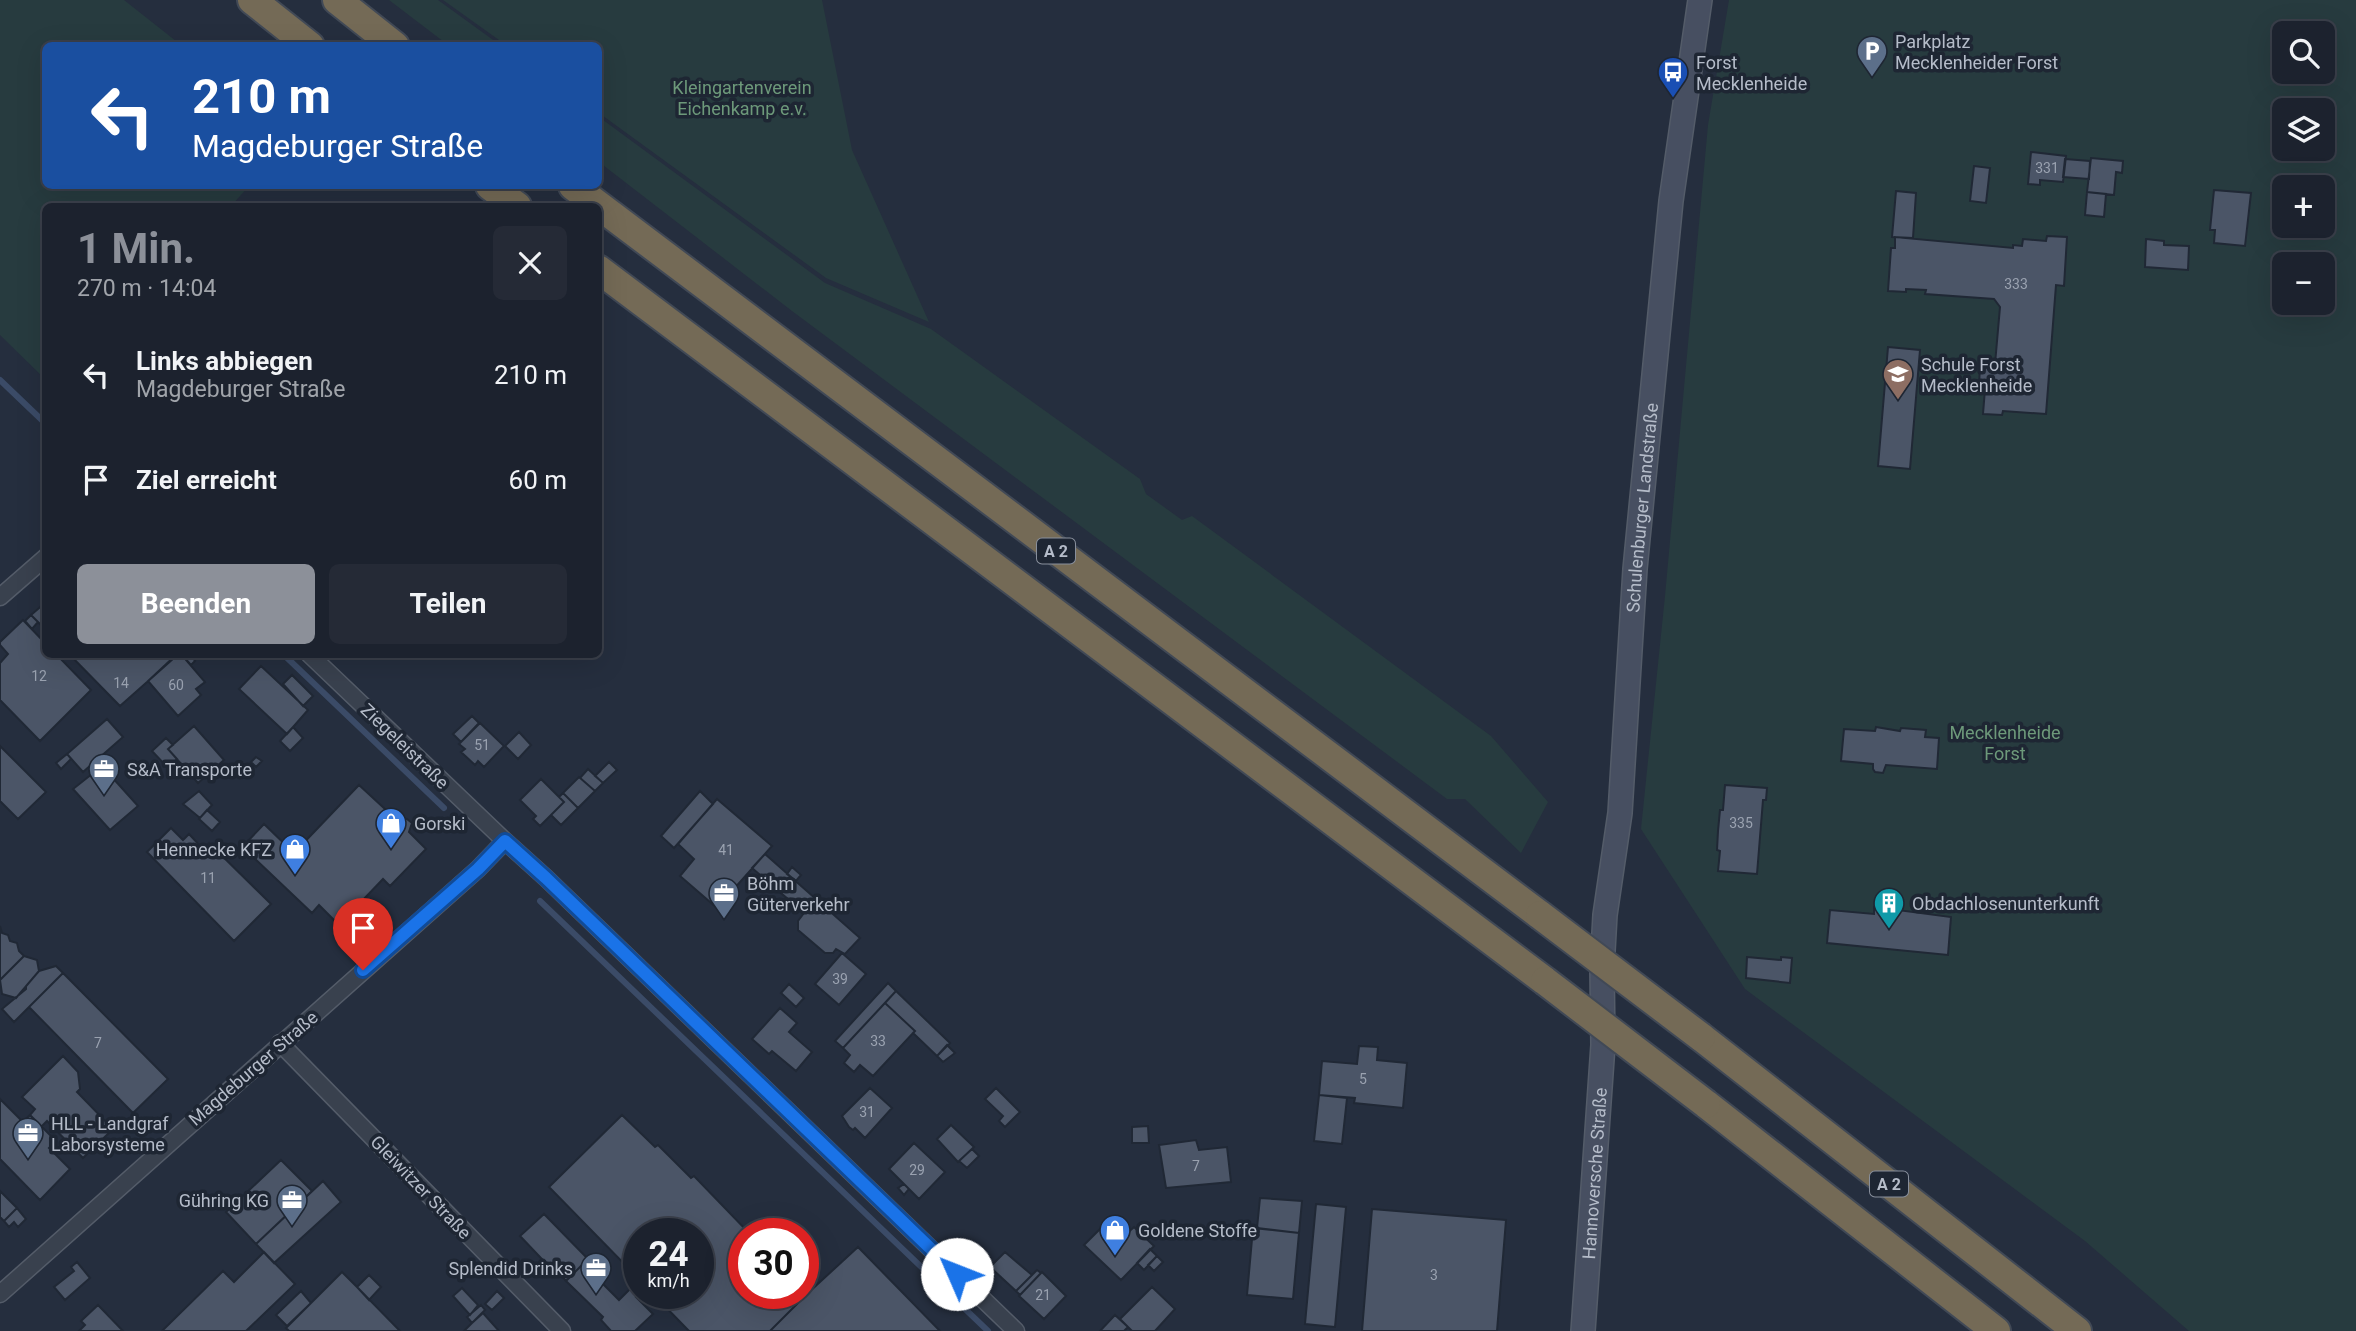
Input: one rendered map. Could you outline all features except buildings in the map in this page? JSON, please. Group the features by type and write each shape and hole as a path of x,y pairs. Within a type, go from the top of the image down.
{"highway":[{"path":"252,0 305,42"},
{"path":"337,0 390,42"},
{"path":"494,189 513,203"},
{"name":"A 2","path":"577,189 596,203"},
{"name":"A 2","path":"602,208 1701,1037 2077,1331"},
{"path":"602,272 1545,981 1996,1331"}],"main road":[{"name":"Schulenburger Landstraße","path":"1604,1015 1602,969 1605,915 1620,813 1635,569 1671,201 1700,0"},
{"name":"Hannoversche Straße","path":"1583,1331 1604,1015"}],"street":[{"path":"0,597 42,560"},
{"name":"Ziegeleistraße","path":"313,658 546,878 1016,1331"},
{"name":"Magdeburger Straße","path":"0,1294 19,1274 478,869 505,841"},
{"name":"Gleiwitzer Straße","path":"280,1043 562,1331"}],"green space":[{"path":"0,0 124,0 177,42 42,42 42,189 246,189 234,203 42,203 42,376 0,335"},
{"path":"389,0 438,0 496,42 444,42"},
{"name":"Kleingartenverein Eichenkamp e.v.","path":"443,0 822,0 852,150 929,322 826,278 602,115 602,42 502,42"},
{"name":"Mecklenheide Forst","path":"1729,0 2356,0 2356,1331 2189,1331 2085,1241 1745,989 1641,829 1708,125"},
{"path":"602,119 825,283 931,329 1140,479 1146,494 1182,520 1192,516 1491,736 1548,802 1521,853 1465,799 1447,799 792,311 602,164"}],"waterway":[{"path":"0,380 42,420"},
{"path":"287,658 444,808"},
{"path":"540,901 988,1331"}],"place":[{"name":"Parkplatz Mecklenheider Forst","path":"1872,78"},
{"name":"Forst Mecklenheide","path":"1673,99"},
{"name":"Schule Forst Mecklenheide","path":"1898,401"},
{"name":"S&A Transporte","path":"104,796"},
{"name":"Gorski","path":"391,850"},
{"name":"Hennecke KFZ","path":"295,876"},
{"name":"Böhm Güterverkehr","path":"724,920"},
{"name":"Obdachlosenunterkunft","path":"1889,930"},
{"name":"HLL - Landgraf Laborsysteme","path":"28,1160"},
{"name":"Gühring KG","path":"292,1227"},
{"name":"Goldene Stoffe","path":"1115,1257"},
{"name":"Splendid Drinks","path":"596,1295"}],"route":[{"path":"363,970 478,869 505,841 957,1274"}]}
